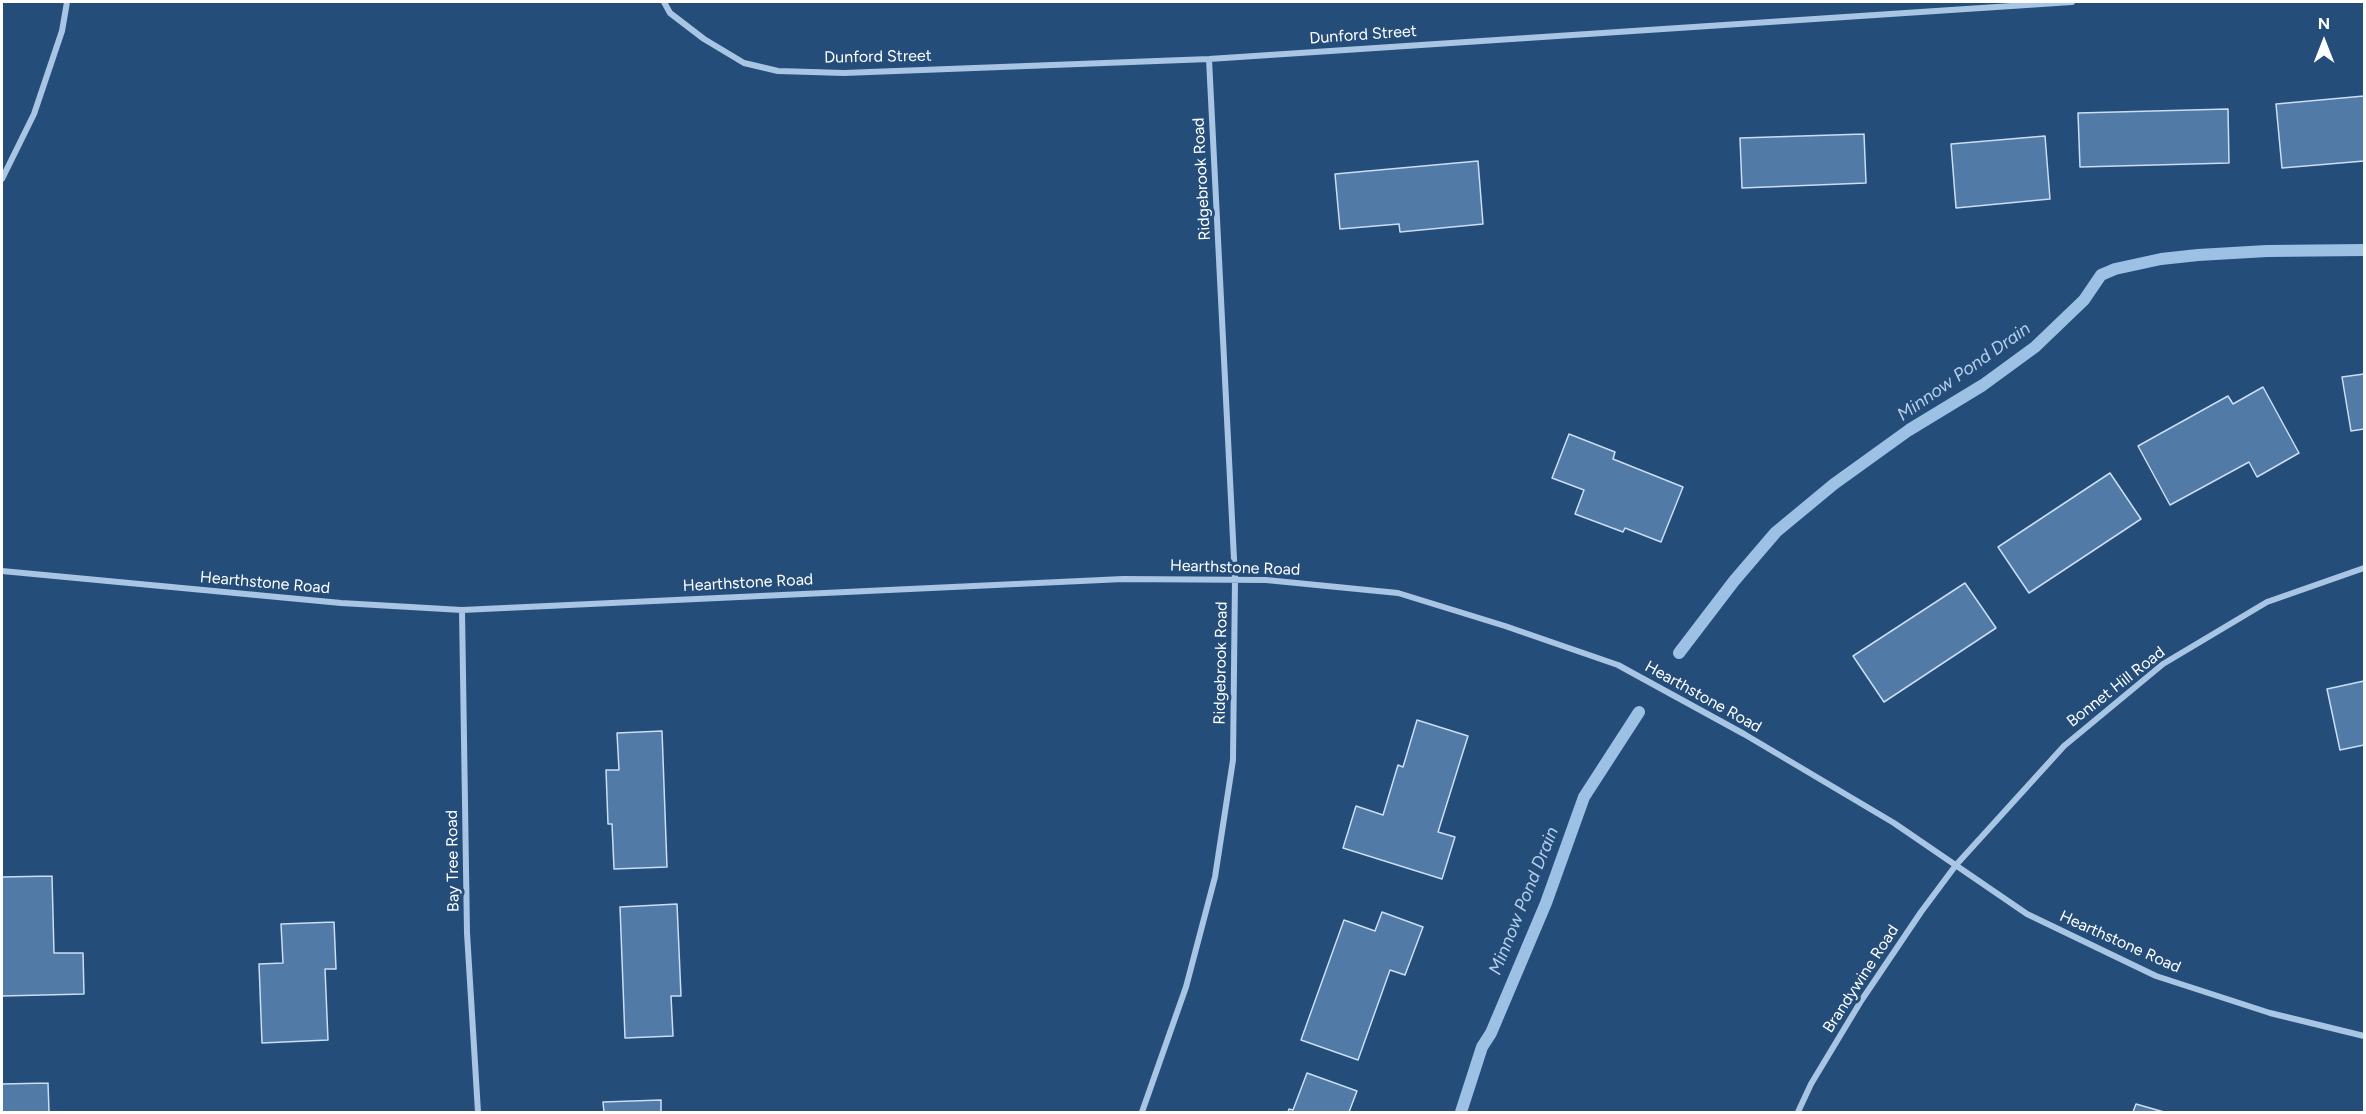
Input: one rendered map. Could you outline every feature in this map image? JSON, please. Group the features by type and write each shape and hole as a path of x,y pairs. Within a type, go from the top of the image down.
{"street":[{"path":"2,178 34,114 62,31 67,2"},
{"name":"Dunford Street","path":"664,2 670,13 704,39 744,63 778,71 844,73 1209,59 2072,2"},
{"name":"Ridgebrook Road","path":"1142,1113 1186,987 1215,877 1233,760 1236,579 1209,59"},
{"name":"Bonnet Hill Road","path":"1956,865 2064,746 2163,664 2268,602 2364,568"},
{"name":"Hearthstone Road","path":"2,571 341,603 462,610 1112,579 1266,580 1398,593 1506,626 1618,665 1754,740 1894,823 2027,914 2156,976 2270,1013 2364,1036"},
{"name":"Bay Tree Road","path":"462,610 467,933 478,1113"},
{"name":"Brandywine Road","path":"1798,1113 1811,1084 1861,1001 1956,865"}],"building":[{"path":"2364,96 2364,161 2282,168 2276,104"},
{"path":"2228,109 2229,163 2080,167 2078,113"},
{"path":"1864,134 1866,183 1742,188 1740,138"},
{"path":"2045,136 2050,199 1956,208 1951,144"},
{"path":"1478,161 1483,224 1400,232 1399,224 1340,229 1335,174"},
{"path":"2364,374 2364,429 2351,431 2342,377"},
{"path":"2263,387 2299,453 2257,477 2249,462 2170,505 2138,446 2228,396 2233,404"},
{"path":"1569,434 1615,452 1613,459 1683,487 1661,542 1625,528 1623,532 1575,514 1584,490 1552,478"},
{"path":"2110,473 2141,519 2029,593 1998,547"},
{"path":"1965,583 1996,628 1884,702 1853,656"},
{"path":"2364,681 2364,745 2340,750 2327,689"},
{"path":"1417,720 1468,736 1438,832 1455,837 1442,879 1343,848 1356,806 1383,815 1398,765 1403,767"},
{"path":"662,731 667,867 614,869 612,824 608,824 606,770 619,770 617,733"},
{"path":"52,876 54,953 83,953 84,994 2,996 2,877"},
{"path":"677,904 681,996 671,996 673,1036 625,1038 620,907"},
{"path":"1382,912 1423,927 1405,975 1390,970 1358,1060 1301,1040 1344,920 1375,931"},
{"path":"334,922 336,969 325,969 328,1040 262,1043 259,964 283,963 281,924"},
{"path":"1307,1073 1357,1091 1349,1112 1288,1112 1289,1109 1293,1110"},
{"path":"48,1083 49,1112 2,1112 2,1084"},
{"path":"661,1100 661,1112 604,1112 603,1102"},
{"path":"2136,1104 2164,1112 2133,1112"}],"waterway":[{"name":"Minnow Pond Drain","path":"1679,653 1734,581 1776,532 1834,484 1909,430 1983,385 2035,347 2084,300 2101,275 2115,269 2161,259 2198,255 2267,251 2364,250"},
{"name":"Minnow Pond Drain","path":"1461,1112 1482,1047 1491,1033 1546,903 1584,797 1639,712"}]}
